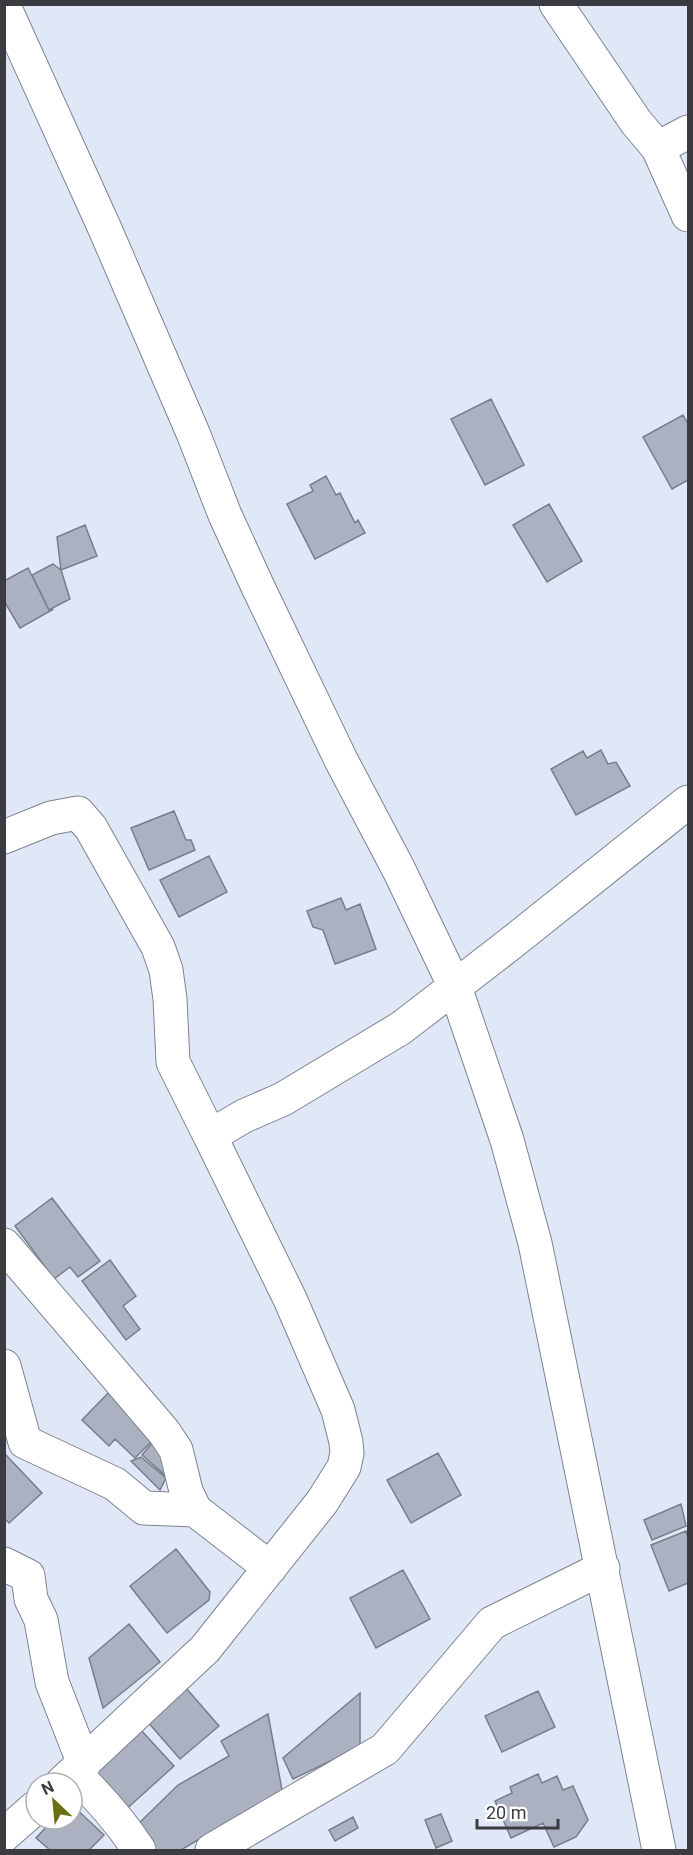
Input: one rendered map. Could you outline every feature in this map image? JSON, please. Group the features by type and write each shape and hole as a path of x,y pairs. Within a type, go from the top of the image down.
{"street":[{"path":"556,4 636,122 658,148 688,215"},
{"path":"4,6 105,229 194,433 225,515 258,587 341,760 399,870 455,987 507,1140 536,1243 659,1851"},
{"path":"658,148 688,132"},
{"path":"210,1136 244,1116 283,1099 401,1028 688,802"},
{"path":"4,837 51,818 78,813 91,828 158,947 166,970 170,999 172,1062 290,1299 338,1410 347,1453 344,1467 322,1502 205,1649 75,1771"},
{"path":"4,1245 164,1432 176,1450 186,1491 195,1510 270,1568"},
{"path":"4,1366 25,1442 115,1484 144,1508 195,1510"},
{"path":"4,1564 28,1576 32,1599 41,1620 52,1682 73,1771"},
{"path":"212,1851 385,1749 492,1623 603,1568"},
{"path":"84,1784 117,1818 139,1851"},
{"path":"4,1835 24,1818"}],"building":[{"path":"491,399 524,465 485,485 451,419"},
{"path":"683,415 688,424 688,480 672,489 643,437"},
{"path":"326,476 336,495 340,493 355,523 358,520 365,533 315,559 287,504 313,491 310,485"},
{"path":"549,504 582,561 547,582 513,525"},
{"path":"85,525 97,556 61,570 57,537"},
{"path":"53,564 61,570 70,599 49,610 32,575"},
{"path":"28,568 49,610 52,610 20,628 4,601 4,581"},
{"path":"601,750 608,764 616,762 630,786 576,815 551,769 583,751 587,758"},
{"path":"174,811 186,840 191,840 195,850 149,870 131,828"},
{"path":"209,856 227,892 179,917 160,880"},
{"path":"341,898 346,910 360,904 376,949 335,964 323,930 313,927 307,911"},
{"path":"52,1198 100,1261 78,1277 70,1267 54,1279 15,1226"},
{"path":"110,1260 136,1296 123,1306 140,1329 126,1340 82,1281"},
{"path":"114,1387 161,1432 135,1458 115,1439 109,1446 82,1420"},
{"path":"159,1435 165,1471 165,1475 142,1455"},
{"path":"4,1453 42,1493 9,1523 4,1518"},
{"path":"438,1453 461,1495 411,1523 387,1480"},
{"path":"141,1457 166,1478 160,1490 131,1461"},
{"path":"681,1504 686,1526 652,1540 644,1520"},
{"path":"686,1531 688,1583 669,1591 651,1545"},
{"path":"176,1549 210,1592 209,1600 167,1633 130,1586"},
{"path":"403,1570 430,1619 376,1648 350,1598"},
{"path":"129,1624 160,1662 103,1708 89,1658"},
{"path":"186,1688 219,1726 180,1759 147,1721"},
{"path":"538,1691 555,1727 502,1752 485,1716"},
{"path":"360,1693 360,1747 293,1779 283,1758"},
{"path":"268,1714 282,1790 181,1850 148,1850 134,1828 178,1785 229,1756 221,1741"},
{"path":"140,1729 174,1766 123,1812 89,1775"},
{"path":"538,1774 542,1783 557,1776 563,1790 573,1786 588,1820 576,1837 554,1847 543,1823 511,1838 495,1801 512,1793 510,1787"},
{"path":"441,1814 452,1841 436,1848 425,1820"},
{"path":"84,1816 104,1835 89,1850 50,1850 36,1838 43,1831 84,1831"},
{"path":"353,1817 358,1828 335,1841 329,1830"}]}
